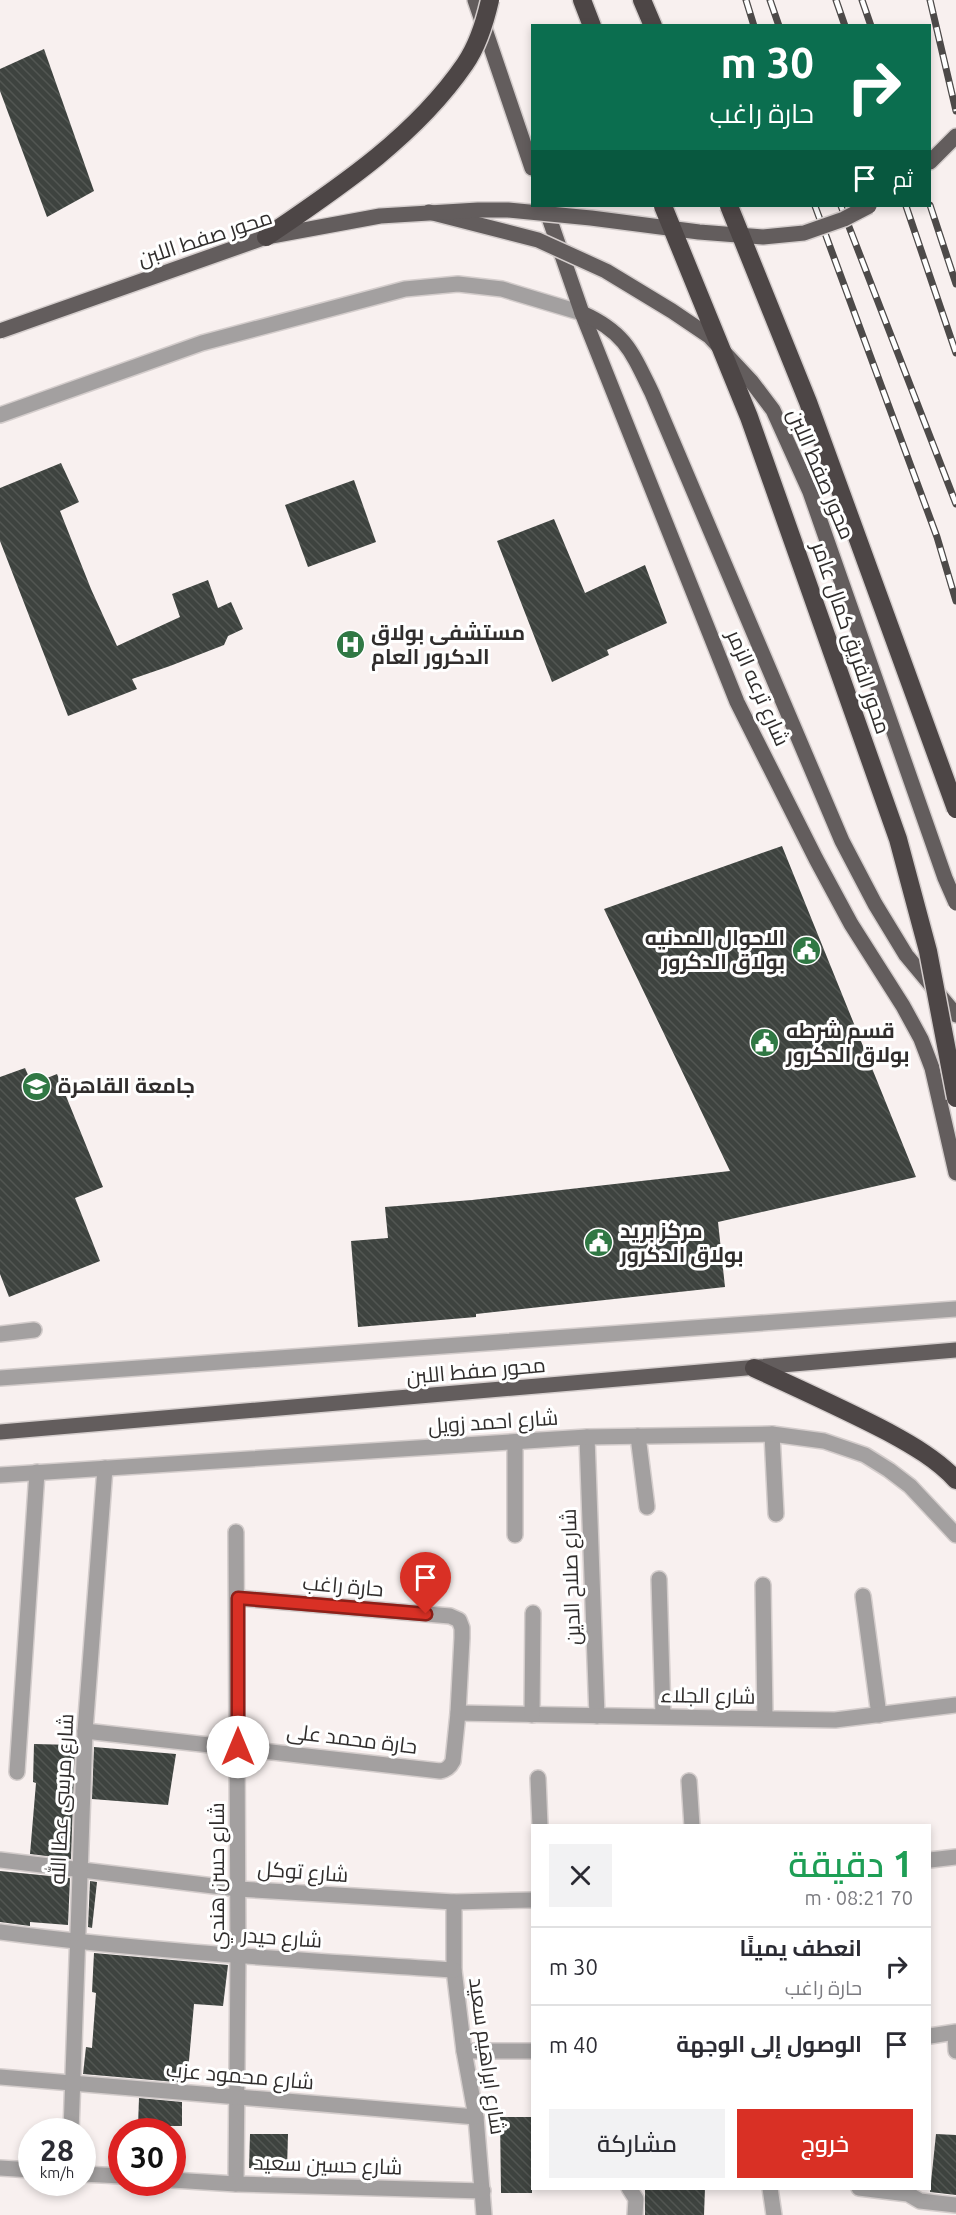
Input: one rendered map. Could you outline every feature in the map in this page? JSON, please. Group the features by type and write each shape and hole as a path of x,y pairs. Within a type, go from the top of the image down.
{"highway":[{"path":"266,237 359,171 413,125 466,62 484,24 490,0"},
{"path":"582,0 591,24"},
{"path":"642,0 652,24"},
{"name":"محور الفريق كمال عامر","path":"663,207 749,417 898,839 928,951 956,1098"},
{"name":"محور الفريق كمال عامر","path":"729,207 808,402 956,809"},
{"path":"754,1368 897,1437 926,1454 956,1480"}],"main road":[{"path":"475,0 531,165"},
{"path":"931,161 956,136"},
{"name":"شارع ترعه الزمر","path":"545,207 582,312 737,702 851,924 921,1039 932,1068 956,1173"},
{"name":"محور صفط اللبن","path":"0,331 266,237 380,216 508,210 763,237 804,233 844,219 867,207"},
{"name":"محور صفط اللبن","path":"429,212 538,240 606,272 709,336 751,381 773,410 810,492 945,878 956,903"},
{"path":"582,312 602,322 622,339 634,356 652,393 842,841 874,904 906,955 956,1015"},
{"name":"محور صفط اللبن","path":"0,1432 956,1350"}],"street":[{"path":"0,415 202,343 405,289 458,284 502,289 582,312"},
{"path":"0,1378 956,1309"},
{"path":"0,1334 34,1330"},
{"path":"772,1434 776,1514"},
{"name":"شارع احمد زويل","path":"0,1475 587,1437 772,1434 824,1441 865,1455 890,1470 910,1486 956,1535"},
{"path":"638,1436 647,1507"},
{"name":"شارع صلاح الدين","path":"587,1437 597,1716"},
{"path":"515,1442 515,1535"},
{"name":"شارع مرسى عطا الله","path":"72,2118 85,1731 105,1468"},
{"path":"17,1772 38,1472"},
{"name":"شارع حسن هندي","path":"236,1532 238,1598 237,2184"},
{"path":"659,1579 663,1716"},
{"path":"763,1585 765,1718"},
{"path":"863,1596 879,1715"},
{"name":"حارة راغب","path":"238,1598 450,1616 459,1620 462,1638 458,1713"},
{"path":"532,1714 533,1613"},
{"name":"شارع الجلاء","path":"458,1713 836,1720 956,1705"},
{"name":"حارة محمد على","path":"85,1731 446,1770 453,1761 458,1713"},
{"path":"538,1778 540,1824"},
{"path":"689,1780 692,1824"},
{"path":"931,1860 956,1857"},
{"name":"شارع توكل","path":"0,1860 238,1889 454,1902 531,1900"},
{"name":"شارع ابراهيم سعيد","path":"454,1902 454,1970 464,2051 476,2117 484,2215"},
{"name":"شارع حيدر","path":"0,1932 77,1942 238,1956 454,1970"},
{"path":"931,2036 956,2032 956,2051"},
{"path":"464,2051 531,2050"},
{"name":"شارع محمود عزب","path":"0,2077 476,2117"},
{"path":"0,2168 18,2169"},
{"name":"شارع حسين سعيد","path":"186,2181 483,2191"},
{"path":"630,2190 636,2199 635,2215"},
{"path":"770,2190 774,2215"},
{"path":"875,2190 908,2194 917,2208 956,2205"}],"building":[{"path":"44,49 94,191 47,217 0,91 0,69"},
{"path":"61,463 79,502 60,511 117,646 180,617 172,594 208,580 218,608 231,602 243,629 228,636 224,645 132,679 137,689 68,716 0,541 0,488"},
{"path":"354,480 376,542 308,567 285,505"},
{"path":"554,519 585,593 645,565 667,623 607,650 609,655 552,682 497,541"},
{"path":"782,846 916,1177 718,1222 725,1287 476,1314 476,1317 358,1327 351,1241 388,1238 385,1207 472,1200 730,1171 604,909"},
{"path":"25,1068 32,1084 57,1074 103,1187 75,1198 100,1261 9,1297 0,1274 0,1077"},
{"path":"34,1744 75,1745 71,1859 30,1854 36,1783 33,1782"},
{"path":"94,1747 176,1754 168,1805 92,1799"},
{"path":"0,1871 70,1878 68,1925 30,1922 30,1926 0,1922"},
{"path":"90,1881 97,1882 92,1928 88,1927"},
{"path":"94,1953 228,1965 223,2006 194,2004 187,2083 83,2074 86,2047 92,2048 96,1993 92,1992"},
{"path":"139,2098 182,2102 182,2118 138,2118"},
{"path":"500,2117 531,2117 532,2193 501,2193"},
{"path":"250,2134 288,2134 287,2169 249,2168"},
{"path":"936,2134 956,2135 956,2195 930,2192"},
{"path":"645,2190 705,2190 704,2215 645,2215"}],"railway":[{"path":"746,0 753,24"},
{"path":"770,0 778,24"},
{"path":"836,0 844,24"},
{"path":"862,0 870,24"},
{"path":"930,0 956,111"},
{"path":"815,207 937,537 956,601"},
{"path":"841,207 956,504"},
{"path":"906,207 956,353"},
{"path":"931,207 956,284"}],"place":[{"name":"مستشفى بولاق الدكرور العام","path":"350,645"},
{"name":"الاحوال المدنيه بولاق الدكرور","path":"806,950"},
{"name":"قسم شرطه بولاق الدكرور","path":"765,1043"},
{"name":"جامعة القاهرة","path":"37,1086"},
{"name":"مركز بريد بولاق الدكرور","path":"599,1243"}],"route":[{"path":"238,1747 238,1598 426,1614"}]}
